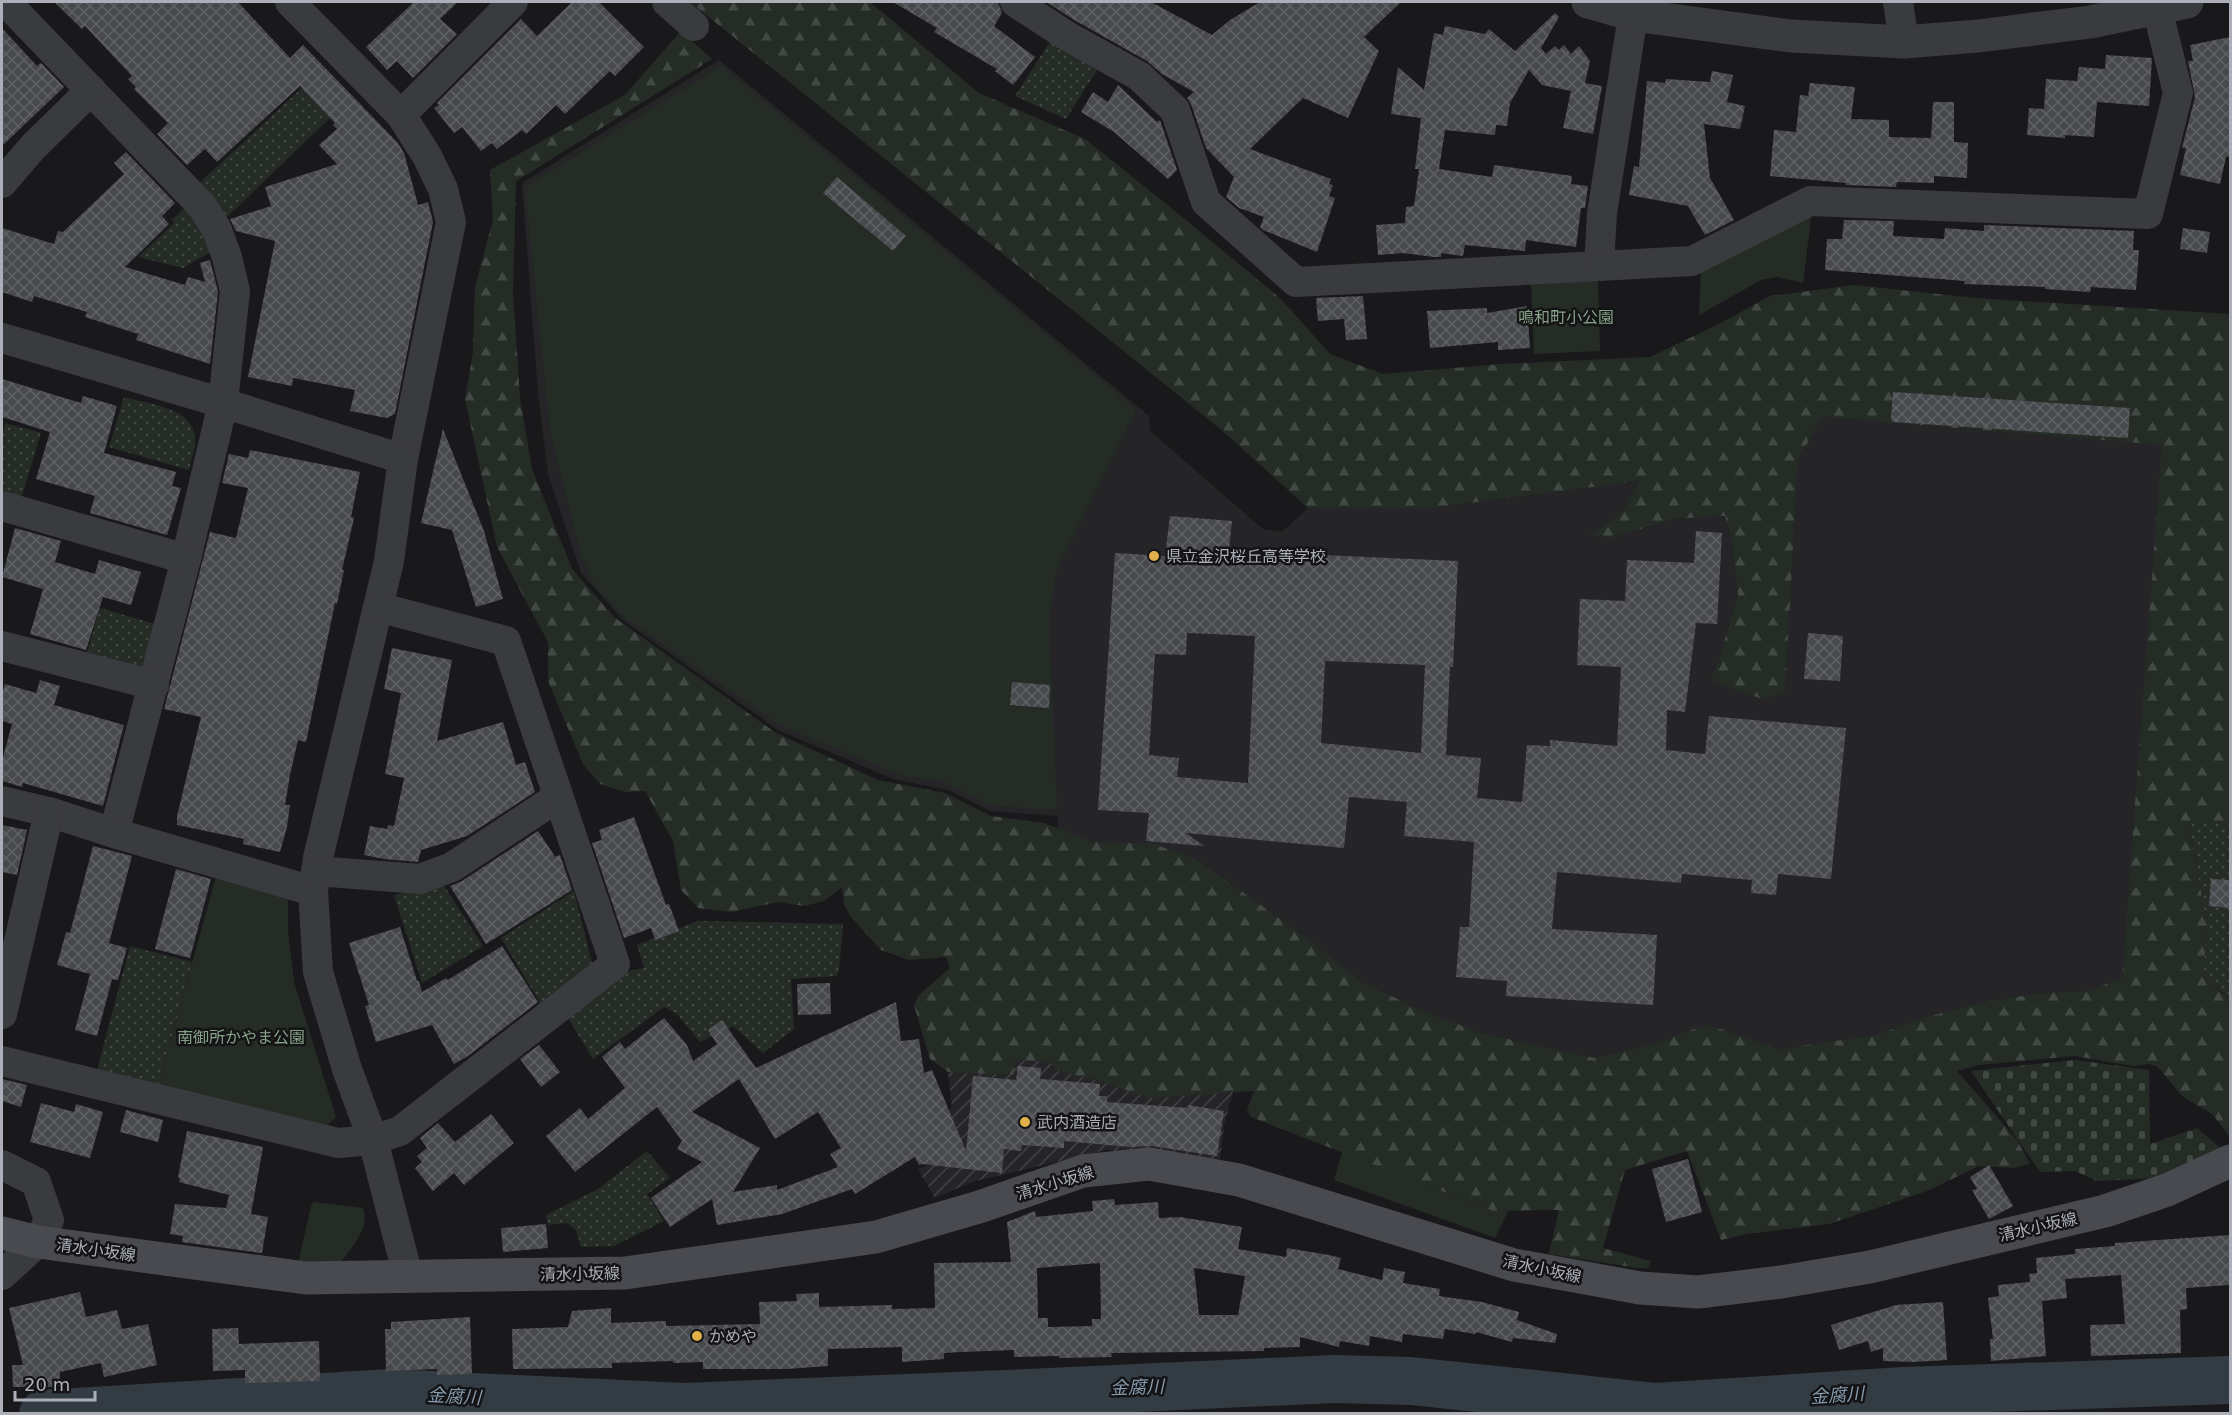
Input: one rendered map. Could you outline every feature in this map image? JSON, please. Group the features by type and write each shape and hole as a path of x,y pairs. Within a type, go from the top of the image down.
{"main road":[{"name":"清水小坂線","path":"2,1233 38,1242 306,1278 625,1273 876,1237 979,1207 1083,1171 1149,1164 1239,1180 1514,1265 1640,1288 1698,1292 1780,1282 1870,1267 2105,1211 2167,1190 2230,1161"}],"street":[{"path":"6,2 202,206 217,230 227,257 235,291 223,403 154,686 114,833"},
{"path":"290,2 401,115 426,153 443,189 451,222 403,459 389,561 315,881 318,972 347,1069 373,1140 408,1276"},
{"path":"401,115 513,2"},
{"path":"667,2 694,26"},
{"path":"1015,2 1067,36 1139,76 1175,110 1206,202 1296,282 1692,261 1810,201 2148,214 2178,93 2172,5 2090,22 1978,36 1904,42 1791,36 1633,15 1588,2"},
{"path":"1899,2 1904,42"},
{"path":"1599,266 1602,213 1633,15"},
{"path":"2,183 33,147 92,90"},
{"path":"2,338 403,459"},
{"path":"2,506 186,559"},
{"path":"2,1061 338,1143 373,1140 400,1131 615,964 506,641 378,607"},
{"path":"2,646 154,686"},
{"path":"2,801 49,812 114,833 315,881 420,879 452,867 558,797"},
{"path":"2,1014 7,962 49,812"},
{"path":"2,1165 36,1182 49,1220 38,1242 2,1275"}],"shaded area":[{"name":"県立金沢桜丘高等学校","path":"719,60 1149,416 1150,431 1263,529 1282,532 1308,508 1431,508 1641,481 1623,511 1591,536 1612,538 1673,519 1725,516 1731,537 1738,594 1719,659 1710,678 1785,693 1798,459 1823,417 2163,445 2122,978 2088,991 2042,993 1987,1001 1923,1018 1876,1035 1779,1049 1707,1024 1653,1044 1595,1058 1482,1033 1420,1010 1361,981 1306,937 1196,859 1151,843 1093,842 1058,829 1058,816 990,811 948,790 893,779 778,730 624,621 581,573 548,474 538,394 522,183"},
{"path":"1014,1060 1050,1062 1055,1070 1099,1081 1149,1098 1233,1092 1224,1126 1220,1159 1106,1150 972,1182 935,1198 918,1169 941,1160 943,1114 952,1107 948,1072 1013,1075"}],"green space":[{"path":"690,2 870,2 979,93 1085,139 1280,298 1330,354 1383,374 1501,364 1650,357 1719,324 1770,296 1854,285 1976,298 2230,314 2230,826 2217,822 2189,823 2207,925 2203,978 2225,995 2230,1005 2230,1137 2213,1115 2182,1096 2157,1066 2148,1064 2133,1066 2074,1056 1979,1065 1957,1071 2017,1140 2030,1164 2014,1168 1979,1166 1927,1191 1829,1224 1746,1234 1721,1240 1687,1151 1625,1170 1603,1248 1651,1261 1648,1268 1638,1268 1549,1254 1559,1210 1493,1211 1251,1117 1247,1111 1254,1091 1149,1098 1099,1081 1055,1070 1050,1062 1015,1060 1013,1075 948,1072 930,1059 914,1005 919,995 950,968 946,957 909,960 881,950 850,916 844,904 842,887 824,901 804,906 778,902 731,912 698,908 681,890 673,841 645,791 625,792 600,784 583,764 548,681 548,642 497,547 465,399 473,352 475,287 493,220 490,170 625,95 681,31 712,59 516,181 513,293 520,398 532,469 572,569 614,617 776,733 878,780 945,793 991,816 1044,823 1093,842 1151,843 1196,859 1306,937 1361,981 1420,1010 1482,1033 1595,1058 1653,1044 1707,1024 1779,1049 1876,1035 1923,1018 1987,1001 2042,993 2088,991 2122,978 2162,445 1823,417 1798,459 1785,693 1762,699 1710,679 1719,659 1738,594 1731,537 1725,516 1673,519 1612,538 1590,536 1623,511 1640,481 1431,508 1308,508 1224,432"},
{"path":"1051,40 1097,70 1066,119 1015,96"},
{"path":"721,66 1136,409 1056,571 1049,622 1057,810 989,805 942,781 903,776 779,725 625,618 595,586 581,556 550,431 525,187"},
{"path":"302,88 330,118 225,219 198,184"},
{"path":"188,205 214,250 183,268 138,257 174,223 172,220"},
{"path":"1812,210 1803,283 1778,277 1761,280 1699,315 1701,271"},
{"name":"鳴和町小公園","path":"1598,280 1600,351 1534,354 1531,283"},
{"path":"124,397 167,408 186,419 195,437 189,470 109,447"},
{"path":"5,423 41,433 21,499 2,493 2,436"},
{"path":"100,608 155,624 145,668 84,663"},
{"path":"2189,822 2217,822 2230,826 2230,1005 2225,994 2203,978 2207,925"},
{"name":"南御所かやま公園","path":"218,869 288,897 288,930 294,982 336,1117 324,1128 158,1086"},
{"path":"443,884 483,946 422,983 394,895"},
{"path":"574,891 592,963 541,1004 501,938"},
{"path":"698,921 843,924 837,976 791,979 794,1029 763,1053 733,1026 700,1042 677,1014 664,1007 593,1059 566,1015 623,972 644,968 637,945"},
{"path":"130,946 192,962 158,1086 97,1070"},
{"path":"2075,1060 2149,1070 2150,1144 2197,1128 2224,1151 2159,1178 2097,1181 2075,1171 2040,1172 1971,1071"},
{"path":"647,1151 670,1178 647,1194 664,1221 614,1246 581,1247 576,1230 567,1223 548,1225 546,1215 598,1189"},
{"path":"1342,1152 1493,1211 1508,1211 1495,1238 1334,1180"},
{"path":"314,1202 363,1208 365,1215 363,1229 342,1261 298,1264 311,1206"}],"building":[{"path":"54,2 238,2 290,58 303,45 397,142 404,153 418,205 428,202 433,222 395,414 387,418 350,411 355,390 293,378 292,386 248,377 275,241 236,231 230,219 271,206 265,187 337,164 319,145 337,129 333,125 335,123 300,86 217,162 205,149 187,165 157,134 168,123 134,89 136,87 128,79 132,76 85,26 82,29"},
{"path":"414,2 458,2 440,19 457,34 413,78 397,61 387,70 366,47"},
{"path":"572,2 599,2 644,47 615,76 610,71 565,114 556,105 526,134 522,130 497,149 492,143 481,151 462,127 454,133 434,108 439,105 437,103 521,19 537,36"},
{"path":"893,2 998,2 1002,13 994,26 1035,57 1013,85 995,71 997,69 934,32 937,28"},
{"path":"1046,2 1151,2 1212,35 1230,20 1260,2 1401,2 1364,37 1379,51 1348,118 1303,98 1250,149 1331,179 1329,184 1333,185 1329,196 1335,198 1317,252 1263,230 1260,227 1264,217 1239,208 1226,197 1234,177 1206,148 1187,98 1194,92 1162,74 1147,61"},
{"path":"1555,13 1559,17 1541,48 1546,54 1555,46 1559,50 1564,45 1571,54 1579,46 1590,61 1585,83 1602,86 1593,134 1563,128 1571,91 1542,85 1529,70 1510,103 1507,126 1496,125 1495,135 1445,130 1439,169 1492,177 1494,165 1572,176 1571,184 1588,186 1585,208 1581,208 1576,247 1526,240 1525,251 1465,245 1463,256 1441,253 1441,257 1403,253 1378,255 1376,225 1405,223 1406,207 1414,206 1419,169 1415,169 1421,118 1391,114 1398,67 1424,90 1434,33 1443,35 1445,26 1485,34 1489,29 1515,51"},
{"path":"2,28 37,66 41,63 64,87 2,146"},
{"path":"2230,37 2230,156 2226,157 2220,184 2180,175 2186,148 2182,148 2195,97 2188,61 2193,61 2190,45"},
{"path":"2106,55 2152,58 2149,106 2097,102 2094,137 2065,135 2065,138 2027,135 2029,108 2044,109 2046,79 2077,81 2079,67 2105,69"},
{"path":"1712,71 1733,75 1727,102 1745,106 1740,129 1704,124 1710,178 1734,220 1705,235 1688,206 1629,195 1634,166 1639,167 1647,81 1665,83 1666,79 1710,82"},
{"path":"1810,83 1855,87 1851,119 1889,120 1889,137 1931,138 1933,102 1954,102 1954,142 1968,143 1967,178 1934,176 1934,183 1897,182 1896,187 1846,185 1846,183 1770,176 1774,130 1796,132 1800,95 1808,96"},
{"path":"1118,85 1157,122 1160,120 1177,170 1168,179 1114,132 1081,112 1093,92 1108,102"},
{"path":"126,152 175,203 162,216 169,224 125,267 185,285 188,277 205,282 200,263 210,260 218,292 210,364 136,340 138,334 85,317 87,312 34,296 32,302 2,292 2,228 54,244 58,231 63,232 124,174 114,163"},
{"path":"837,177 906,236 893,251 823,193"},
{"path":"1844,220 1894,221 1893,236 1944,239 1945,228 1984,231 1984,225 2134,231 2133,250 2139,250 2136,290 2091,287 2090,292 2045,289 2045,287 1964,284 1965,281 1825,270 1827,239 1842,239"},
{"path":"2183,228 2210,232 2207,253 2180,249"},
{"path":"1363,296 1367,339 1346,340 1344,319 1318,321 1316,298"},
{"path":"1527,306 1530,348 1498,350 1498,342 1430,348 1427,311 1487,308 1487,313"},
{"path":"2,379 81,403 83,396 117,406 104,453 176,472 172,486 181,488 167,535 90,513 95,496 36,479 50,432 2,417"},
{"path":"1893,392 2130,408 2128,438 1894,422 1891,420"},
{"path":"443,429 484,531 503,599 476,607 452,530 421,523"},
{"path":"250,450 360,472 351,517 354,518 342,570 344,570 306,742 298,740 290,775 285,805 290,805 280,852 243,844 244,839 177,825 177,816 201,717 164,709 210,532 236,538 248,488 222,483 229,454 248,458"},
{"path":"1170,516 1232,521 1229,551 1458,561 1446,755 1481,758 1477,798 1522,802 1527,745 1550,746 1550,740 1617,746 1621,667 1577,665 1580,599 1625,601 1627,560 1694,563 1696,531 1722,533 1717,624 1696,623 1685,712 1667,710 1666,750 1705,754 1709,716 1846,728 1831,879 1778,874 1776,895 1751,893 1752,880 1682,874 1681,883 1557,872 1552,929 1657,935 1653,1005 1506,996 1507,981 1456,977 1460,927 1469,927 1474,842 1404,836 1407,802 1349,797 1344,848 1186,833 1204,846 1146,841 1149,813 1098,810 1115,553 1165,556","holes":["1187,633 1255,636 1248,783 1177,777 1179,758 1149,755 1155,654 1186,655","1325,661 1425,665 1421,753 1321,743"]},
{"path":"15,528 61,541 55,562 95,574 99,560 141,572 131,605 103,597 86,650 30,634 43,589 2,577"},
{"path":"1808,633 1843,636 1840,681 1804,679"},
{"path":"392,648 452,660 437,741 503,722 516,765 525,762 535,792 467,836 421,850 418,862 364,855 370,826 387,829 388,825 394,826 404,778 385,774 401,693 384,689"},
{"path":"40,680 60,686 54,705 124,725 103,806 23,783 22,787 2,781 2,761 12,724 2,721 2,695 5,684 36,693"},
{"path":"1012,682 1050,685 1049,708 1010,705"},
{"path":"634,817 666,905 669,904 679,931 655,940 651,928 624,938 592,843 602,840 599,830"},
{"path":"2,825 27,830 17,875 2,872"},
{"path":"538,831 555,857 560,855 572,890 486,944 450,886 462,881"},
{"path":"93,846 132,856 109,943 127,948 118,980 112,979 97,1036 75,1030 90,974 57,965 66,932 70,933"},
{"path":"176,869 211,879 190,958 155,949"},
{"path":"2211,879 2230,880 2230,908 2209,906"},
{"path":"400,927 422,992 446,978 448,980 502,946 538,1002 468,1056 454,1064 432,1025 376,1042 365,1006 369,1005 349,943"},
{"path":"830,983 831,1014 798,1015 797,984"},
{"path":"896,1002 901,1041 919,1039 924,1073 932,1070 966,1151 973,1076 1016,1080 1018,1066 1041,1068 1040,1079 1100,1084 1099,1096 1107,1096 1107,1102 1188,1108 1188,1105 1224,1111 1217,1156 1152,1146 1130,1147 1064,1141 1064,1148 1022,1145 1021,1151 1004,1149 1002,1173 919,1165 915,1157 855,1194 852,1189 782,1214 717,1225 712,1199 670,1227 651,1198 702,1162 677,1149 682,1141 657,1107 575,1172 546,1136 580,1108 588,1119 625,1088 602,1057 620,1042 625,1049 664,1018 687,1045 693,1061 717,1044 708,1030 722,1020 756,1068","holes":["739,1079 775,1139 818,1112 841,1148 830,1154 838,1167 777,1190 777,1185 733,1192 760,1148 692,1112"]},
{"path":"539,1045 560,1072 541,1087 520,1059"},
{"path":"2,1079 27,1085 21,1107 2,1101"},
{"path":"41,1103 74,1112 76,1104 103,1112 90,1158 30,1142"},
{"path":"126,1110 163,1120 158,1142 120,1132"},
{"path":"491,1114 514,1143 464,1185 454,1173 433,1191 415,1168 422,1162 417,1156 427,1148 420,1138 438,1123 455,1142"},
{"path":"187,1131 263,1147 251,1214 268,1217 262,1253 182,1242 183,1236 170,1234 175,1204 226,1208 229,1195 179,1182"},
{"path":"1688,1159 1702,1212 1666,1222 1652,1169"},
{"path":"1989,1165 2013,1206 1989,1219 1972,1190 1977,1189 1970,1177"},
{"path":"1114,1199 1115,1205 1158,1202 1159,1218 1180,1217 1242,1227 1238,1249 1286,1257 1287,1248 1329,1255 1341,1258 1338,1269 1382,1280 1384,1268 1405,1272 1403,1283 1440,1289 1439,1296 1482,1302 1519,1312 1517,1320 1557,1334 1555,1343 1513,1338 1512,1342 1476,1332 1475,1334 1445,1329 1443,1339 1403,1334 1402,1342 1370,1336 1369,1346 1340,1341 1339,1347 1300,1337 1300,1347 1264,1348 1264,1351 1111,1353 1112,1357 1059,1358 1059,1356 1014,1357 1014,1350 944,1353 944,1359 902,1362 902,1347 828,1349 828,1366 787,1369 703,1369 703,1362 673,1363 673,1361 612,1363 612,1368 513,1369 512,1329 568,1327 572,1311 611,1308 611,1323 666,1321 666,1326 760,1324 759,1302 797,1301 796,1294 819,1293 819,1307 892,1305 892,1309 935,1308 934,1263 1011,1262 1007,1222 1035,1211 1036,1217 1093,1211 1092,1201","holes":["1100,1263 1101,1319 1092,1319 1092,1326 1048,1327 1048,1318 1038,1318 1037,1268","1194,1268 1245,1276 1238,1315 1199,1315"]},
{"path":"546,1224 548,1248 503,1252 501,1228"},
{"path":"2230,1235 2230,1285 2186,1288 2187,1309 2180,1310 2181,1353 2091,1356 2090,1325 2125,1324 2121,1275 2065,1279 2067,1298 2042,1301 2046,1356 1991,1361 1990,1339 1993,1339 1988,1298 1999,1296 1998,1285 2030,1282 2029,1274 2037,1273 2036,1258 2075,1254 2075,1249 2115,1246 2115,1243"},
{"path":"80,1292 86,1317 117,1310 122,1329 148,1324 157,1365 104,1377 101,1363 60,1372 60,1387 13,1387 12,1365 23,1365 9,1308"},
{"path":"1943,1302 1947,1360 1883,1361 1883,1348 1871,1352 1868,1341 1839,1350 1831,1325 1896,1305"},
{"path":"470,1317 472,1374 437,1375 437,1369 386,1371 385,1329 391,1329 391,1322"},
{"path":"238,1328 239,1344 319,1341 320,1381 245,1383 245,1370 213,1371 212,1329"}],"waterway":[{"name":"金腐川","path":"43,1414 390,1393 684,1407 1334,1379 1411,1381 1656,1407 1903,1391 2230,1380"}],"place":[{"name":"県立金沢桜丘高等学校","path":"1154,556"},
{"name":"武内酒造店","path":"1025,1122"},
{"name":"かめや","path":"697,1336"}]}
